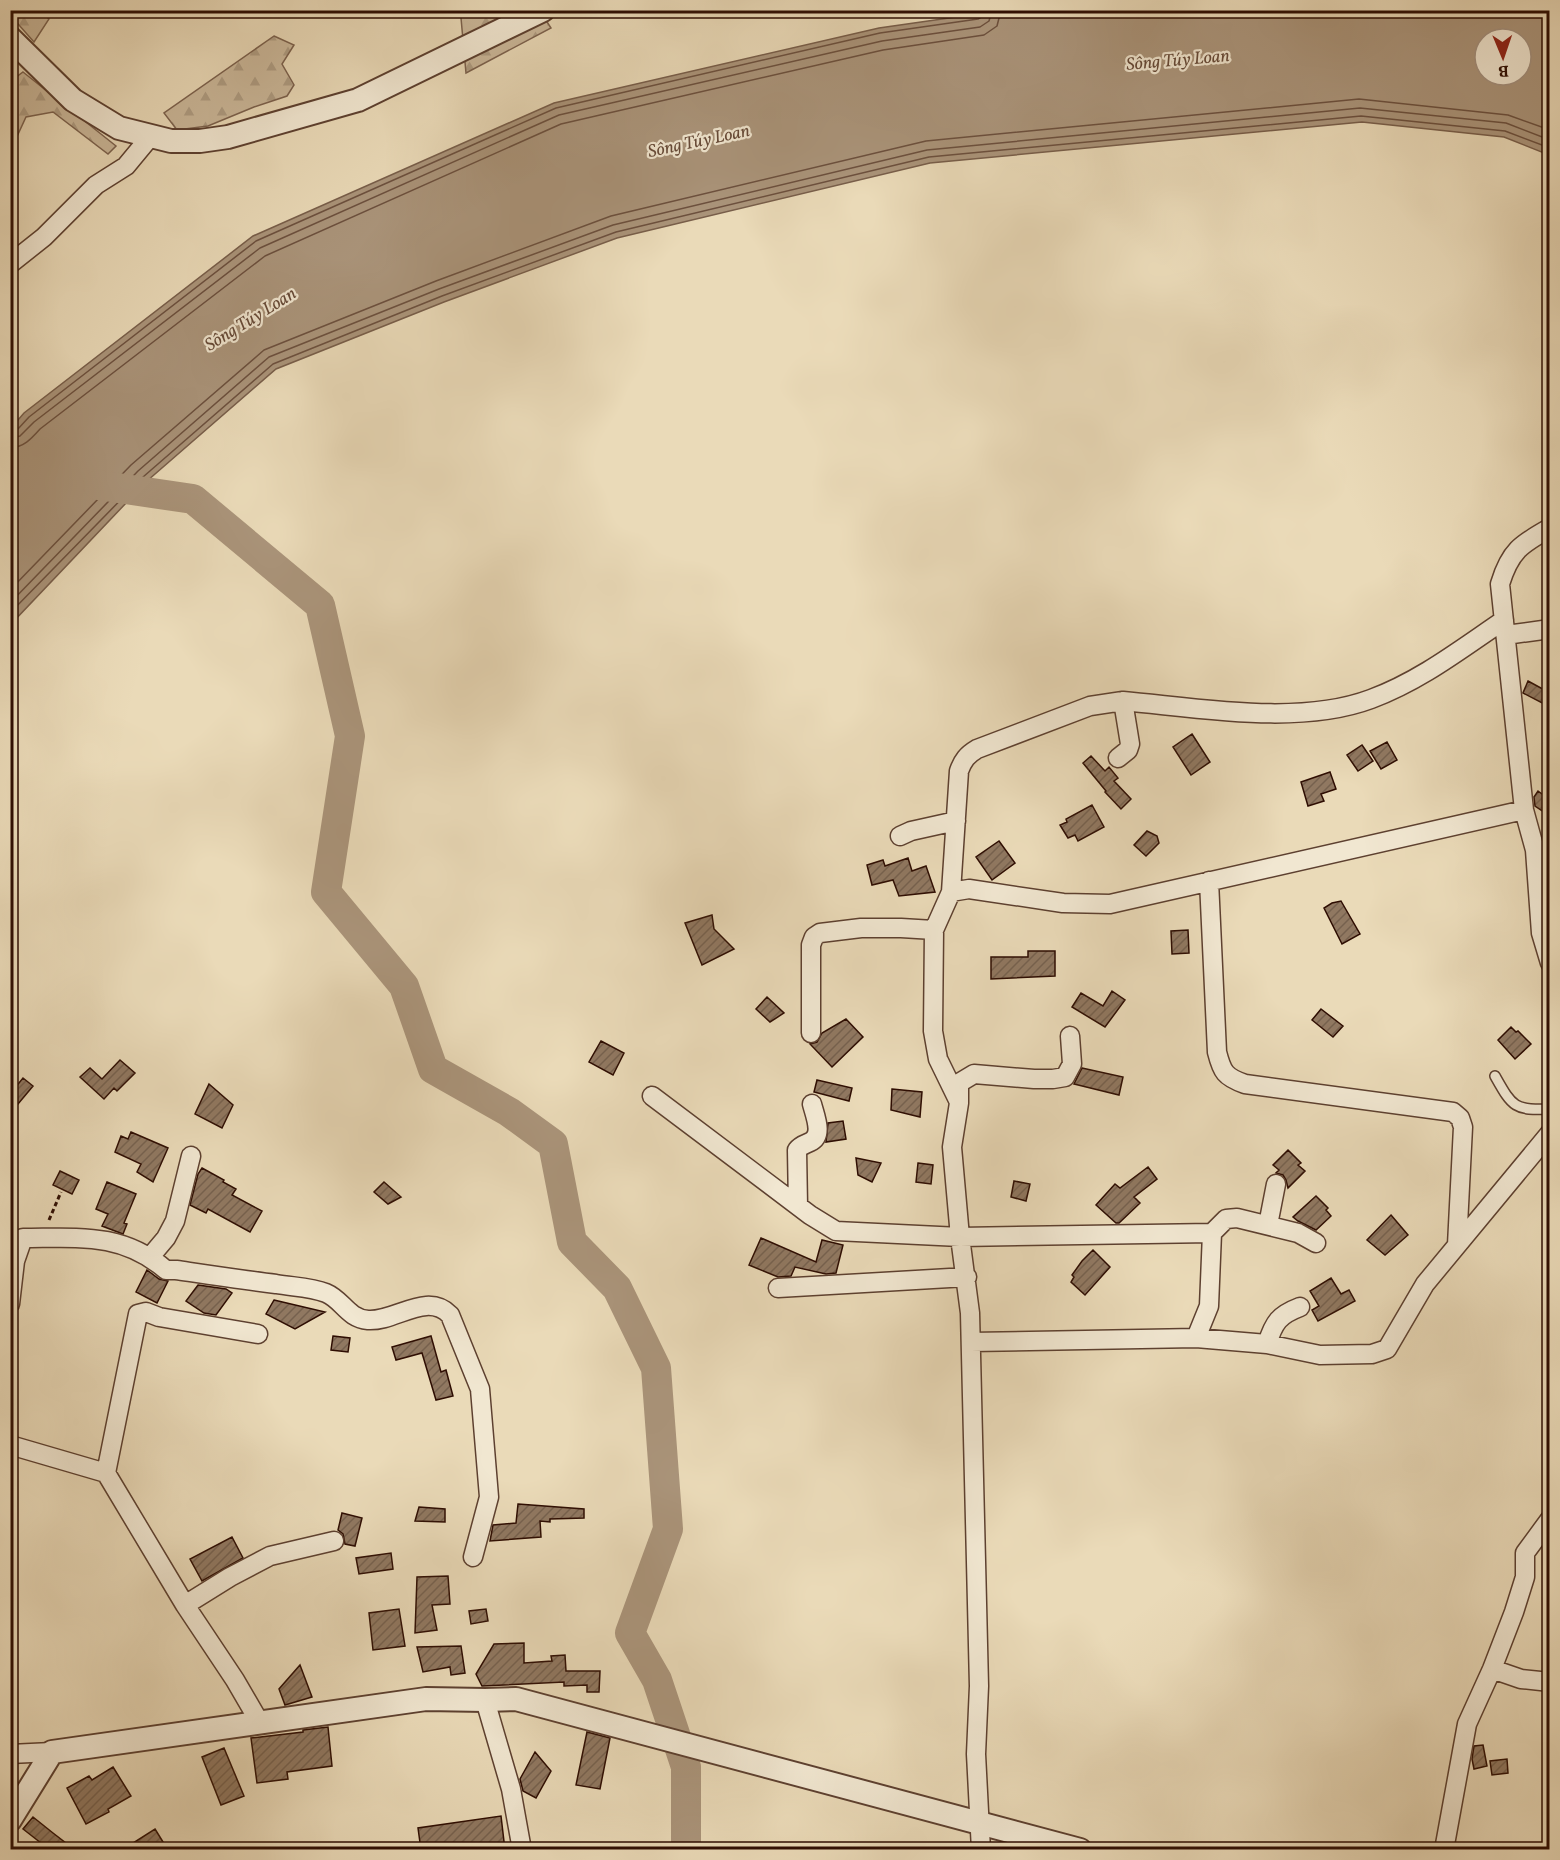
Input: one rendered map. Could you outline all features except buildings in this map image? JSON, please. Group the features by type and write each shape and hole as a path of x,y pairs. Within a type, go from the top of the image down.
{"street":[{"path":"10,38 73,100 119,128 171,141 200,141 228,137 358,100 543,10"},
{"path":"10,264 44,237 96,185 126,166 150,137"},
{"path":"1550,528 1515,551 1506,563 1500,584 1524,810 1542,849 1541,933 1550,963"},
{"path":"959,1103 934,1046 934,930 951,892 959,771 968,754 1090,706 1123,701 1276,714 1323,711 1370,700 1416,679 1505,627 1550,629"},
{"path":"1118,758 1128,750 1130,744 1123,701"},
{"path":"951,892 969,889 1063,903 1110,904 1524,810"},
{"path":"900,836 911,831 956,821"},
{"path":"1209,881 1217,1052 1221,1068 1229,1078 1245,1084 1453,1112 1460,1118 1462,1127 1457,1245"},
{"path":"811,1033 811,945 814,938 820,933 861,928 934,930"},
{"path":"981,1850 976,1754 979,1686 971,1342 967,1277 960,1236 952,1147 959,1103 959,1083 974,1074 1034,1079 1065,1077 1072,1064 1070,1036"},
{"path":"651,1096 798,1206 836,1231 960,1236 1212,1233"},
{"path":"798,1206 797,1150 802,1144 812,1142 817,1135 812,1104"},
{"path":"971,1342 1196,1338 1268,1344 1320,1355 1372,1354 1387,1349 1425,1284 1550,1133"},
{"path":"150,1257 166,1238 175,1221 191,1156"},
{"path":"1268,1225 1276,1184"},
{"path":"1196,1338 1209,1306 1212,1233 1226,1219 1237,1218 1298,1233 1316,1243"},
{"path":"10,1304 15,1261 23,1238 94,1238 128,1246 150,1257 166,1270 328,1294 351,1315 366,1320 381,1320 407,1310 430,1305 444,1309 450,1316 480,1389 489,1497 473,1557"},
{"path":"778,1288 967,1277"},
{"path":"1268,1344 1272,1328 1283,1314 1300,1307"},
{"path":"258,1334 159,1317 146,1312 138,1314 106,1473 185,1605 236,1680 260,1723"},
{"path":"10,1445 106,1473"},
{"path":"1444,1850 1467,1724 1492,1669 1525,1577 1525,1552 1550,1519"},
{"path":"185,1605 270,1556 334,1541"},
{"path":"1492,1669 1521,1679 1550,1682"},
{"path":"10,1754 52,1752 426,1699 516,1699 1080,1850"},
{"path":"484,1700 511,1789 522,1850"},
{"path":"10,1820 52,1752"}],"lane":[{"path":"1495,1076 1516,1105 1526,1110 1550,1109"}],"path":[{"path":"40,1238 61,1192"}],"green space":[{"path":"11,10 40,11 49,19 34,42 11,16"},
{"path":"466,11 540,11 551,28 466,73 461,18"},
{"path":"274,36 294,45 282,64 294,85 287,96 208,126 177,130 164,113"},
{"path":"23,72 116,146 108,154 53,112 26,117 11,145 11,81"}],"water":[{"name":"Sông Túy Loan","path":"998,11 1549,11 1549,155 1504,137 1362,122 930,163 617,238 444,302 276,369 147,481 11,624 11,428 24,413 253,236 554,103 879,28"}],"waterway":[{"path":"98,485 193,499 320,605 350,736 326,892 404,986 433,1069 509,1112 553,1144 572,1242 617,1288 656,1368 668,1529 630,1633 657,1680 686,1767 686,1850"}]}
